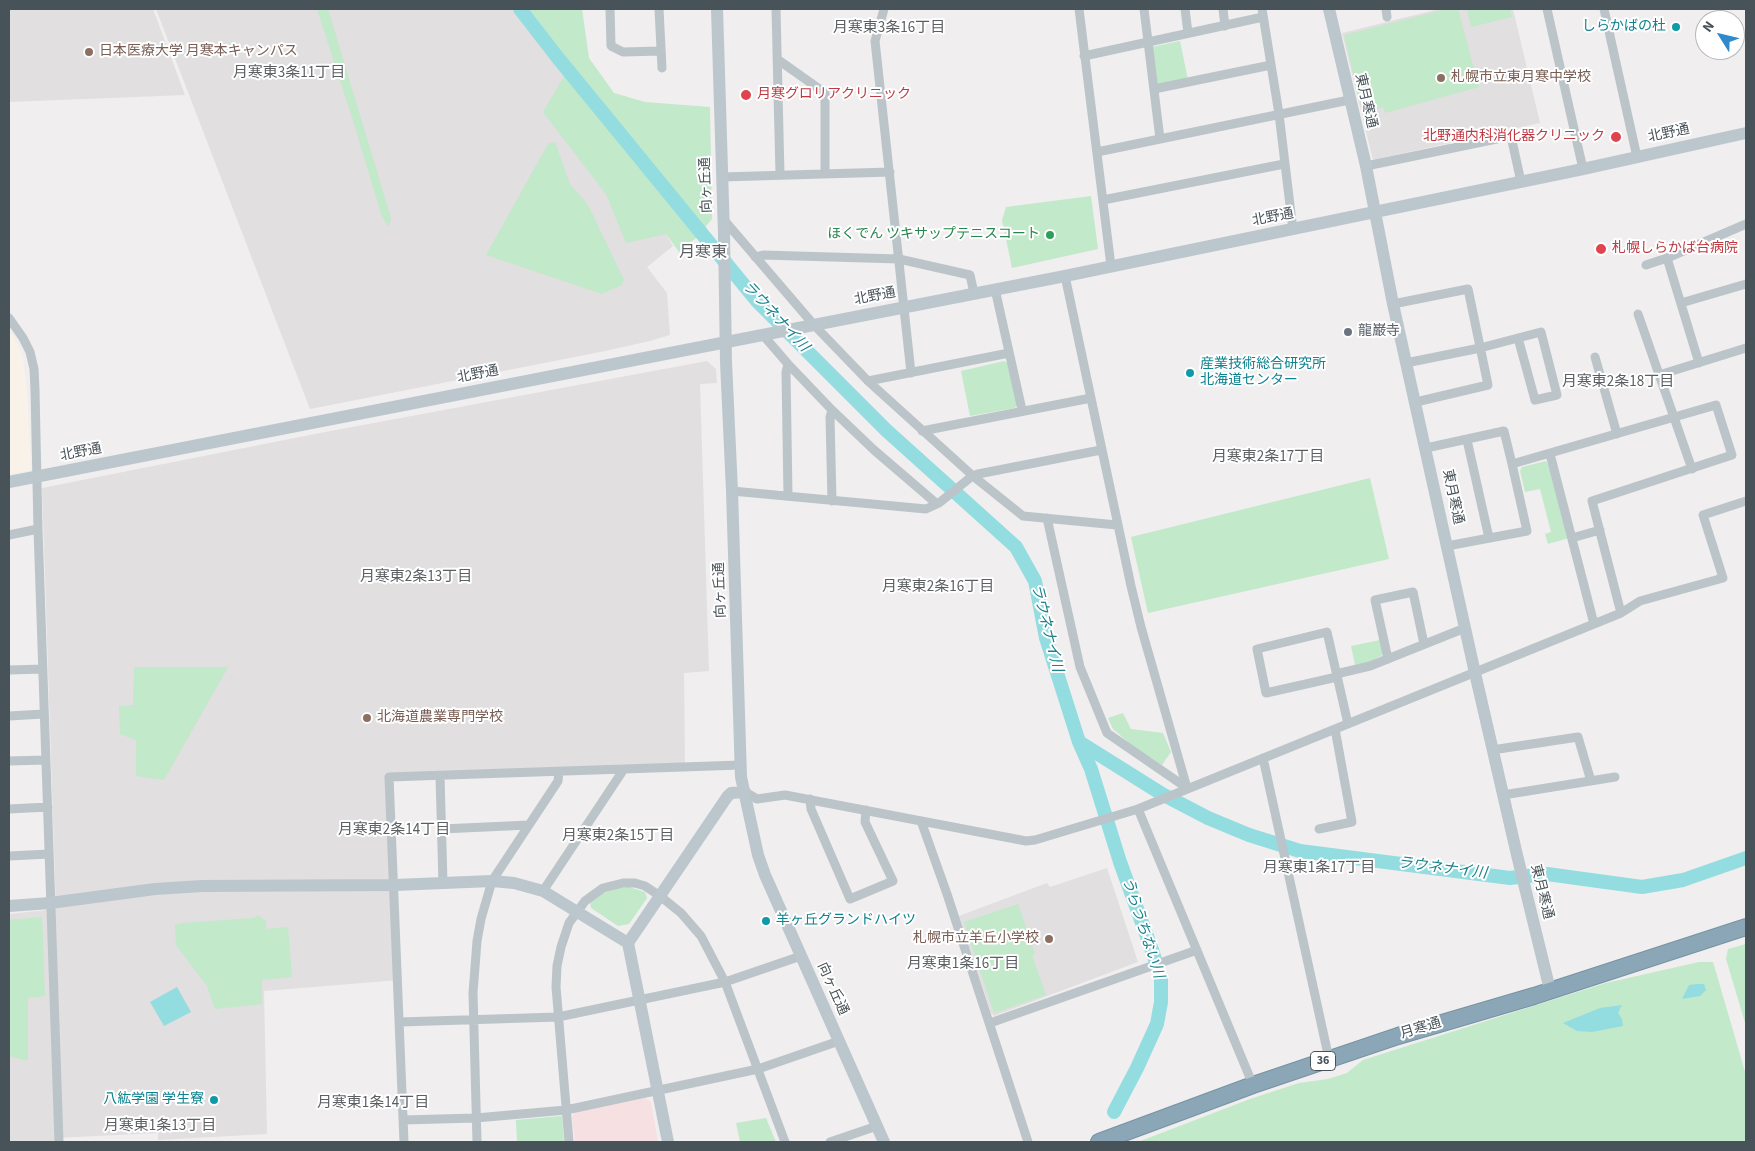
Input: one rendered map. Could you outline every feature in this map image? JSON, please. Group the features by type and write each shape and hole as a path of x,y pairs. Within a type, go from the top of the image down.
{"highway":[{"name":"月寒通","path":"1100,1142 1253,1085 1398,1036 1550,990 1746,927"}],"street":[{"path":"610,9 611,46 623,52 661,51"},
{"path":"659,9 662,68"},
{"name":"向ヶ丘通","path":"717,9 741,777 758,855 800,956 884,1142"},
{"path":"776,9 780,175"},
{"path":"884,9 874,41 911,373"},
{"path":"1079,9 1110,266"},
{"path":"1144,9 1160,138"},
{"path":"1184,9 1188,33"},
{"path":"1223,9 1225,26"},
{"name":"東月寒通","path":"1329,9 1366,166 1393,304 1492,750 1550,990"},
{"path":"1547,9 1583,169"},
{"path":"1604,9 1637,157"},
{"path":"1084,56 1225,26 1262,13 1279,114 1293,230"},
{"path":"778,58 825,92 825,173"},
{"path":"1154,90 1271,65"},
{"path":"1096,152 1349,100"},
{"name":"北野通","path":"9,482 1065,276 1374,213 1746,133"},
{"path":"1366,166 1511,136 1521,182"},
{"path":"1103,200 1284,164"},
{"path":"722,177 890,172"},
{"path":"724,220 812,326 922,430 1023,516 1117,525"},
{"path":"1646,265 1746,224"},
{"path":"755,257 763,255 899,259 970,275 974,294"},
{"path":"1667,258 1699,363"},
{"path":"1065,276 1117,525 1141,627 1187,788"},
{"path":"1682,303 1746,284"},
{"path":"1393,304 1468,289 1488,385 1416,402"},
{"path":"995,290 1022,410"},
{"path":"1638,314 1692,469"},
{"path":"9,318 30,352 34,369 59,1142"},
{"path":"1406,363 1480,348 1518,338 1541,332 1557,395 1535,400 1518,338"},
{"path":"766,335 788,364 832,410 874,450 937,504"},
{"path":"1659,375 1746,348"},
{"path":"868,381 1009,353"},
{"path":"1595,357 1617,434"},
{"path":"788,364 786,372 788,496"},
{"path":"922,430 1091,398"},
{"path":"1512,464 1716,405 1732,455 1592,501 1621,613"},
{"path":"832,410 830,418 832,501"},
{"path":"1426,448 1504,431 1527,532 1447,546"},
{"path":"1467,440 1489,538"},
{"path":"732,491 926,509 937,504 974,476 1101,450"},
{"path":"1550,454 1594,624"},
{"path":"668,1142 628,943 731,793 745,792 757,799 785,795 1026,841 1035,840 1138,809 1621,613 1640,601 1723,578 1704,516 1746,501"},
{"path":"1047,518 1080,668 1107,733 1187,788"},
{"path":"9,535 38,529"},
{"path":"1572,538 1600,530"},
{"path":"1388,658 1375,600 1413,592 1424,644"},
{"path":"1348,724 1336,676 1327,632 1257,649 1266,692 1336,676 1370,666 1465,628"},
{"path":"9,670 43,669"},
{"path":"9,716 44,714"},
{"path":"1319,829 1352,822 1334,729"},
{"path":"1492,750 1578,737 1591,781"},
{"path":"1263,758 1329,1059"},
{"path":"9,761 46,760"},
{"path":"404,1142 390,777 741,765"},
{"path":"543,890 624,769"},
{"path":"477,1142 473,993 477,941 492,881 558,781 559,772"},
{"path":"440,776 443,883"},
{"path":"1504,796 1615,777"},
{"path":"810,799 810,809 850,899 893,880 865,822 866,810"},
{"path":"9,809 48,807"},
{"path":"1138,809 1253,1085"},
{"path":"921,821 1028,1142"},
{"path":"442,829 529,825"},
{"path":"9,856 49,854"},
{"path":"9,906 50,903 155,889 202,886 395,885 492,881 514,883 543,890 628,943"},
{"path":"570,1142 556,987 557,966 564,934 577,911 595,892 612,884 634,883 645,886 660,896 681,913 701,936 725,982 785,1142"},
{"path":"990,1024 1153,964 1197,950"},
{"path":"400,1022 558,1017 725,982 800,956"},
{"path":"403,1120 476,1118 566,1110 758,1069 839,1041"},
{"path":"830,1142 877,1126"}],"shaded area":[{"name":"日本医療大学 月寒本キャンパス","path":"9,9 153,9 185,95 9,102"},
{"path":"156,9 512,9 581,90 673,246 647,267 667,293 670,335 600,352 310,409"},
{"name":"札幌市立東月寒中学校","path":"1439,9 1513,9 1540,123 1373,160 1342,33"},
{"path":"9,330 19,347 23,359 27,392 31,470 9,474"},
{"name":"北海道農業専門学校","path":"707,361 716,369 717,383 700,384 709,671 684,673 685,763 387,774 399,980 264,991 267,1134 158,1140 158,1133 57,1138 56,1142 9,1142 9,914 56,909 42,488 320,433"},
{"name":"札幌市立羊丘小学校","path":"1107,868 1138,962 994,1016 991,1013 959,916 1047,883 1050,887"},
{"path":"645,1098 651,1102 658,1142 575,1142 572,1117 575,1112"}],"green space":[{"path":"317,9 328,9 391,218 389,227 382,217"},
{"path":"513,9 582,9 589,58 614,93 645,102 710,107 712,219 696,238 679,252 666,234 626,243 606,194 543,112 566,73"},
{"path":"1447,9 1458,9 1479,87 1385,113 1383,107 1363,113 1344,35"},
{"path":"1467,9 1510,9 1512,17 1471,27"},
{"path":"1180,41 1188,80 1157,86 1152,47"},
{"path":"555,142 570,184 588,205 624,280 622,285 602,294 486,255 548,144"},
{"name":"ほくでん ツキサップテニスコート","path":"1091,196 1098,249 1012,268 1002,220 1006,207"},
{"path":"1004,361 1007,363 1017,405 1015,408 970,416 961,371"},
{"path":"1546,461 1569,538 1548,544 1545,534 1551,532 1540,489 1525,492 1520,471 1522,467"},
{"path":"1370,478 1389,559 1148,613 1131,537"},
{"path":"1380,640 1383,654 1381,656 1367,663 1355,665 1351,646"},
{"path":"134,667 228,667 164,780 136,776 136,740 120,734 119,706 133,705"},
{"path":"1123,713 1131,729 1163,733 1171,752 1162,765 1134,747 1113,729 1108,718"},
{"path":"629,887 645,892 647,898 629,924 618,926 591,908 590,902 599,895 616,888"},
{"path":"1018,904 1035,954 1032,955 1046,995 994,1013 964,922"},
{"path":"258,915 266,921 266,929 288,927 292,977 262,980 262,1004 215,1009 207,986 176,945 175,925 254,918"},
{"path":"42,917 45,996 28,998 28,1061 9,1056 9,920"},
{"path":"1746,944 1746,1026 1726,959 1728,949"},
{"path":"1699,962 1713,962 1746,1075 1746,1142 1138,1142 1250,1099 1299,1083 1328,1079 1347,1073 1363,1060 1606,983"},
{"path":"562,1116 564,1142 517,1142 516,1120"},
{"path":"766,1118 776,1142 740,1142 736,1123"}],"water":[{"path":"1704,984 1706,990 1700,996 1682,999 1689,985"},
{"path":"177,987 191,1012 164,1026 150,1002"},
{"path":"1622,1005 1618,1013 1622,1019 1623,1026 1592,1032 1577,1031 1563,1023 1600,1008"}],"waterway":[{"name":"ラウネナイ川","path":"520,9 757,301 886,430 1016,547 1035,581 1046,638 1079,742 1091,769 1120,862 1161,979 1161,1002 1157,1024 1114,1112"},
{"name":"ラウネナイ川","path":"1079,742 1162,794 1208,818 1249,835 1300,851 1510,878 1547,874 1642,887 1683,880 1746,858"}],"place":[{"name":"しらかばの杜","path":"1676,27"},
{"name":"日本医療大学 月寒本キャンパス","path":"89,52"},
{"name":"札幌市立東月寒中学校","path":"1441,78"},
{"name":"月寒グロリアクリニック","path":"746,95"},
{"name":"北野通内科消化器クリニック","path":"1616,137"},
{"name":"ほくでん ツキサップテニスコート","path":"1050,235"},
{"name":"札幌しらかば台病院","path":"1601,249"},
{"name":"龍巌寺","path":"1348,332"},
{"name":"産業技術総合研究所 北海道センター","path":"1190,373"},
{"name":"北海道農業専門学校","path":"367,718"},
{"name":"羊ヶ丘グランドハイツ","path":"766,921"},
{"name":"札幌市立羊丘小学校","path":"1049,939"},
{"name":"八紘学園 学生寮","path":"214,1100"}],"district":[{"name":"月寒東3条16丁目","path":"889,29"},
{"name":"月寒東3条11丁目","path":"289,74"},
{"name":"月寒東","path":"703,253"},
{"name":"月寒東2条18丁目","path":"1618,383"},
{"name":"月寒東2条17丁目","path":"1268,458"},
{"name":"月寒東2条13丁目","path":"416,578"},
{"name":"月寒東2条16丁目","path":"938,588"},
{"name":"月寒東2条14丁目","path":"394,831"},
{"name":"月寒東2条15丁目","path":"618,837"},
{"name":"月寒東1条17丁目","path":"1319,869"},
{"name":"月寒東1条16丁目","path":"963,965"},
{"name":"月寒東1条14丁目","path":"373,1104"},
{"name":"月寒東1条13丁目","path":"160,1127"}],"water label":[{"name":"うらうちない川","path":"1142,928"}]}
